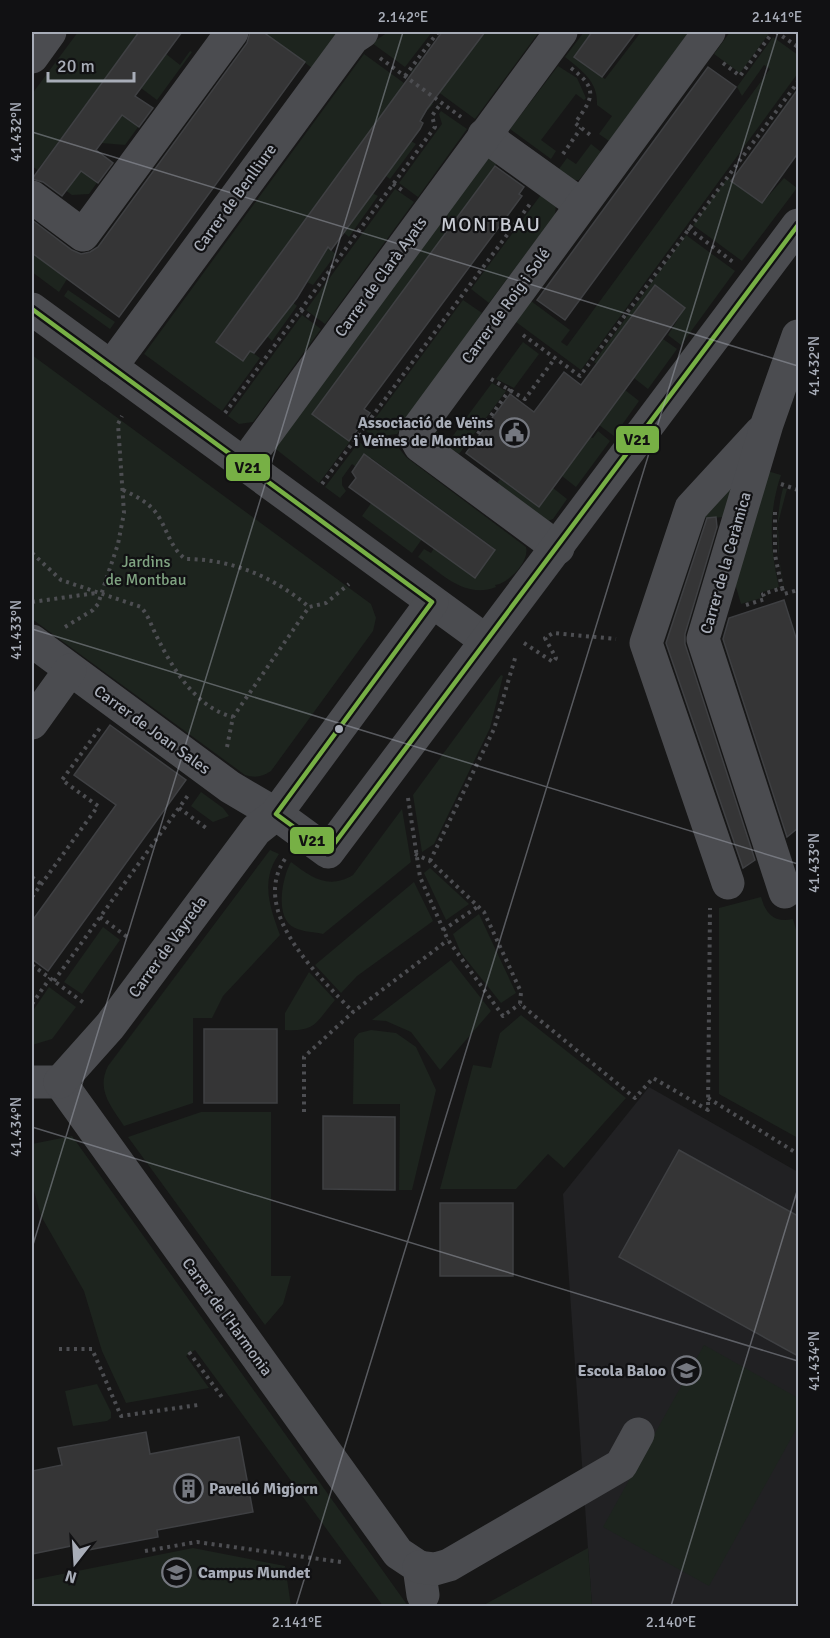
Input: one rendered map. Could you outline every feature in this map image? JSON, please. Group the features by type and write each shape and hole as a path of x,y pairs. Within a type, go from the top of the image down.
{"street":[{"path":"32,57 50,32"},
{"path":"32,197 83,235 232,32"},
{"name":"Carrer de Clarà Ayats","path":"244,464 475,128 561,32"},
{"name":"Carrer de Roig i Solé","path":"558,548 420,446 415,437 418,426 709,32"},
{"name":"Carrer de Benlliure","path":"111,367 353,38 368,42"},
{"path":"475,128 580,204"},
{"path":"276,814 328,852 497,645 505,620 798,225"},
{"path":"32,309 432,602 497,645"},
{"name":"Carrer de la Ceràmica","path":"784,892 703,639 767,424 798,336"},
{"path":"728,883 646,643 691,508 767,424"},
{"name":"Carrer de Vayreda","path":"46,1082 110,1026 256,830 276,814 432,602"},
{"name":"Carrer de Joan Sales","path":"45,637 70,670 230,787 276,814"},
{"path":"32,723 70,670"},
{"name":"Carrer de l'Harmonia","path":"46,1082 421,1581 435,1569 449,1565 621,1465 638,1434"}],"path":[{"path":"405,76 438,32"},
{"path":"740,76 775,32 798,47"},
{"path":"368,42 405,76 475,128"},
{"path":"567,65 583,78 590,90 591,102 575,123 594,138"},
{"path":"523,335 580,376 798,82"},
{"path":"223,416 435,127 432,116 441,103"},
{"path":"563,154 581,128"},
{"path":"320,488 534,198"},
{"path":"688,228 742,268"},
{"path":"491,379 511,388 525,399 555,358"},
{"path":"466,450 511,388"},
{"path":"45,637 93,610 98,604 100,592 118,544 124,513 118,424 122,416"},
{"path":"359,434 370,443 389,441"},
{"path":"779,493 781,485"},
{"path":"123,490 144,501 160,518 169,542 185,559 221,562 243,568 294,594 309,607"},
{"path":"777,502 774,538 782,588 784,594 798,590"},
{"path":"32,553 61,580 141,607 146,612 168,658 193,692 212,709 233,717"},
{"path":"226,753 233,717 309,607 327,603 350,584"},
{"path":"740,607 765,599 763,594 782,588"},
{"path":"32,603 100,592"},
{"path":"430,861 494,729 517,654 524,643 553,662 556,658 545,638 553,633 646,643"},
{"path":"497,645 517,654"},
{"path":"32,897 98,806 62,780 101,726"},
{"path":"409,804 420,877 448,940 503,1016 520,1004"},
{"path":"32,1004 100,917 179,808 209,830"},
{"path":"415,854 430,861 484,912 521,992 520,1004"},
{"path":"285,859 276,878 274,890 284,928 312,968 353,1012"},
{"path":"32,878 41,884"},
{"path":"520,1004 635,1098 653,1078 708,1110 710,906 728,883"},
{"path":"443,930 479,906"},
{"path":"100,917 130,939"},
{"path":"304,1112 304,1057 353,1012 448,940"},
{"path":"32,965 84,1002"},
{"path":"708,1098 798,1154"},
{"path":"59,1348 92,1349 121,1416 198,1405"},
{"path":"189,1352 224,1400"},
{"path":"145,1551 197,1542 341,1562"}],"shaded area":[{"name":"Escola Baloo","path":"649,1087 798,1172 798,1599 793,1606 592,1606 563,1194"}],"green space":[{"path":"78,32 139,32 39,168 68,189 81,171 108,167 89,194 72,195 32,166 32,94"},
{"path":"263,32 334,32 338,34 312,68"},
{"path":"388,32 432,32 405,67 372,43"},
{"path":"485,32 539,32 475,119 411,72 419,62 446,83"},
{"path":"584,32 592,32 574,57 605,79 641,32 689,32 609,141 599,134 612,116 597,105 595,89 588,77 565,57"},
{"path":"730,32 770,32 740,73 714,54"},
{"path":"773,37 798,55 798,73 581,370 516,322 531,301 570,330 561,342 567,346 770,69 764,65 742,96 737,87"},
{"path":"190,51 192,52 157,100 141,88 166,54 180,65"},
{"path":"364,54 433,104 428,110 400,90 216,341 242,361 250,351 260,358 222,411 144,354"},
{"path":"558,66 577,78 586,98 584,100 576,94 541,140 556,151 551,159 510,129"},
{"path":"152,108 125,145 101,143 122,115 128,119"},
{"path":"441,111 467,129 418,197 399,183 442,124 439,114"},
{"path":"411,141 416,144 390,179 382,173"},
{"path":"591,144 601,152 579,180 574,180 559,169 567,158 576,164"},
{"path":"483,155 498,162 313,413 354,436 319,483 272,446"},
{"path":"728,177 762,203 784,178 797,188 742,261 693,225"},
{"path":"395,189 414,202 325,324 306,310"},
{"path":"543,192 556,205 555,215 489,303 471,289"},
{"path":"372,193 378,196 349,237 343,232"},
{"path":"686,235 735,271 681,345 668,335 685,308 655,286 597,364 594,362"},
{"path":"327,247 336,254 313,285 307,282"},
{"path":"32,253 67,279 59,292 32,272"},
{"path":"68,290 115,322 110,329 64,296"},
{"path":"289,299 297,306 272,341 267,336"},
{"path":"463,300 482,313 397,434 373,437 366,431"},
{"path":"302,315 321,329 253,422 239,424 228,416"},
{"path":"663,339 677,349 648,389 634,378"},
{"path":"523,342 539,354 514,388 496,379"},
{"name":"Jardins de Montbau","path":"32,355 371,604 376,618 373,631 268,773 258,776 245,775 32,619"},
{"path":"492,383 506,391 459,454 433,436 436,431 449,441"},
{"path":"625,390 639,401 614,436 599,425"},
{"path":"598,431 610,441 576,487 562,476 590,437 593,438"},
{"path":"359,442 369,449 398,447 406,457 526,547 525,559 521,565 505,581 485,590 464,587 445,577 418,557 424,549 431,553 434,548 474,577 495,549 371,458 356,467 352,464 342,478 342,485 346,491 340,498 325,487"},
{"path":"764,470 781,475 772,517 772,544 779,587 760,593 761,598 741,604 734,580"},
{"path":"733,478 725,517 695,519"},
{"path":"500,479 539,507 553,488 567,499 553,519 548,521 497,483"},
{"path":"783,488 787,489 778,523 778,514"},
{"path":"372,502 422,539 412,553 362,516"},
{"path":"501,675 503,676 490,728 434,844 422,852 413,795"},
{"path":"201,792 223,808 229,816 213,822 191,806"},
{"path":"402,809 411,862 323,934 298,929 288,923 284,916 282,897 285,877 291,862 320,880 336,881 353,875"},
{"path":"270,850 279,854 273,864 268,884 270,904 280,935 223,996 212,1018 193,1018 193,1103 124,1126 110,1105 104,1090 108,1066"},
{"path":"430,868 469,904 446,920 424,873"},
{"path":"414,882 433,921 357,976 341,993 315,965"},
{"path":"761,897 765,908 772,916 781,920 793,919 798,936 798,1138 719,1094 719,908"},
{"path":"479,914 516,993 501,1003 461,953 453,934"},
{"path":"103,927 120,940 82,994 64,982"},
{"path":"451,960 491,1011 440,1070 411,1032 386,1021 372,1020"},
{"path":"309,972 335,1000 319,1020 309,1027 285,1030 285,1013"},
{"path":"49,987 76,1007 52,1039 32,1045 32,1012"},
{"path":"521,1015 626,1098 564,1168 548,1154 516,1189 440,1189 473,1065 491,1068 500,1033"},
{"path":"371,1030 396,1033 416,1047 436,1090 412,1190 399,1190 400,1104 353,1104 354,1039 359,1033"},
{"path":"201,1112 271,1112 271,1276 291,1276 283,1304 265,1325 128,1137"},
{"path":"72,1136 408,1606 383,1606 195,1350 186,1356 209,1388 126,1403 102,1351 84,1291 41,1216 32,1184 32,1144"},
{"path":"704,1345 798,1398 798,1426 709,1586 603,1527"},
{"path":"97,1384 111,1412 111,1418 107,1421 73,1426 65,1391"},
{"name":"Campus Mundet","path":"193,1548 285,1566 291,1606 32,1606 32,1580"},
{"path":"588,1548 592,1606 482,1606"}],"building":[{"path":"139,32 182,32 135,96 153,108 139,127 122,115 96,150 113,163 98,183 81,171 62,196 43,182 32,179"},
{"path":"250,32 263,32 305,62 119,317 32,253 32,220 72,250 81,254 98,247 247,43"},
{"path":"442,32 485,32 427,109 420,121 423,123 420,129 331,250 328,247 297,298 254,353 250,351 243,361 216,342"},
{"path":"592,32 636,32 602,77 574,57"},
{"path":"708,67 736,87 565,320 537,300"},
{"path":"798,89 798,153 762,203 731,181"},
{"path":"495,166 524,187 519,194 522,196 364,409 370,413 349,441 312,414"},
{"path":"655,285 685,308 539,507 466,453 510,394 534,412 564,372 581,385"},
{"path":"364,454 495,550 475,578 349,487 356,478 352,472"},
{"path":"716,517 717,527 685,634 685,644 755,860 743,868 666,643 707,518"},
{"path":"784,600 798,644 798,828 787,837 723,639 729,618"},
{"path":"110,725 186,780 48,971 32,959 32,921 116,805 74,775"},
{"path":"204,1029 277,1029 277,1103 204,1103"},
{"path":"323,1116 395,1117 395,1190 323,1189"},
{"path":"679,1150 798,1216 798,1356 619,1257"},
{"path":"440,1203 513,1203 513,1276 440,1276"},
{"name":"Pavelló Migjorn","path":"146,1432 150,1454 239,1437 253,1512 157,1530 158,1537 77,1552 76,1545 32,1554 32,1471 62,1465 58,1448"}],"transit line":[{"name":"V21","path":"32,309 432,602 276,814 328,852 798,225"}],"place":[{"name":"Associació de Veïns i Veïnes de Montbau","path":"514,432"},
{"name":"Escola Baloo","path":"687,1371"},
{"name":"Pavelló Migjorn","path":"188,1489"},
{"name":"Campus Mundet","path":"177,1573"}],"district":[{"name":"MONTBAU","path":"491,224"}]}
